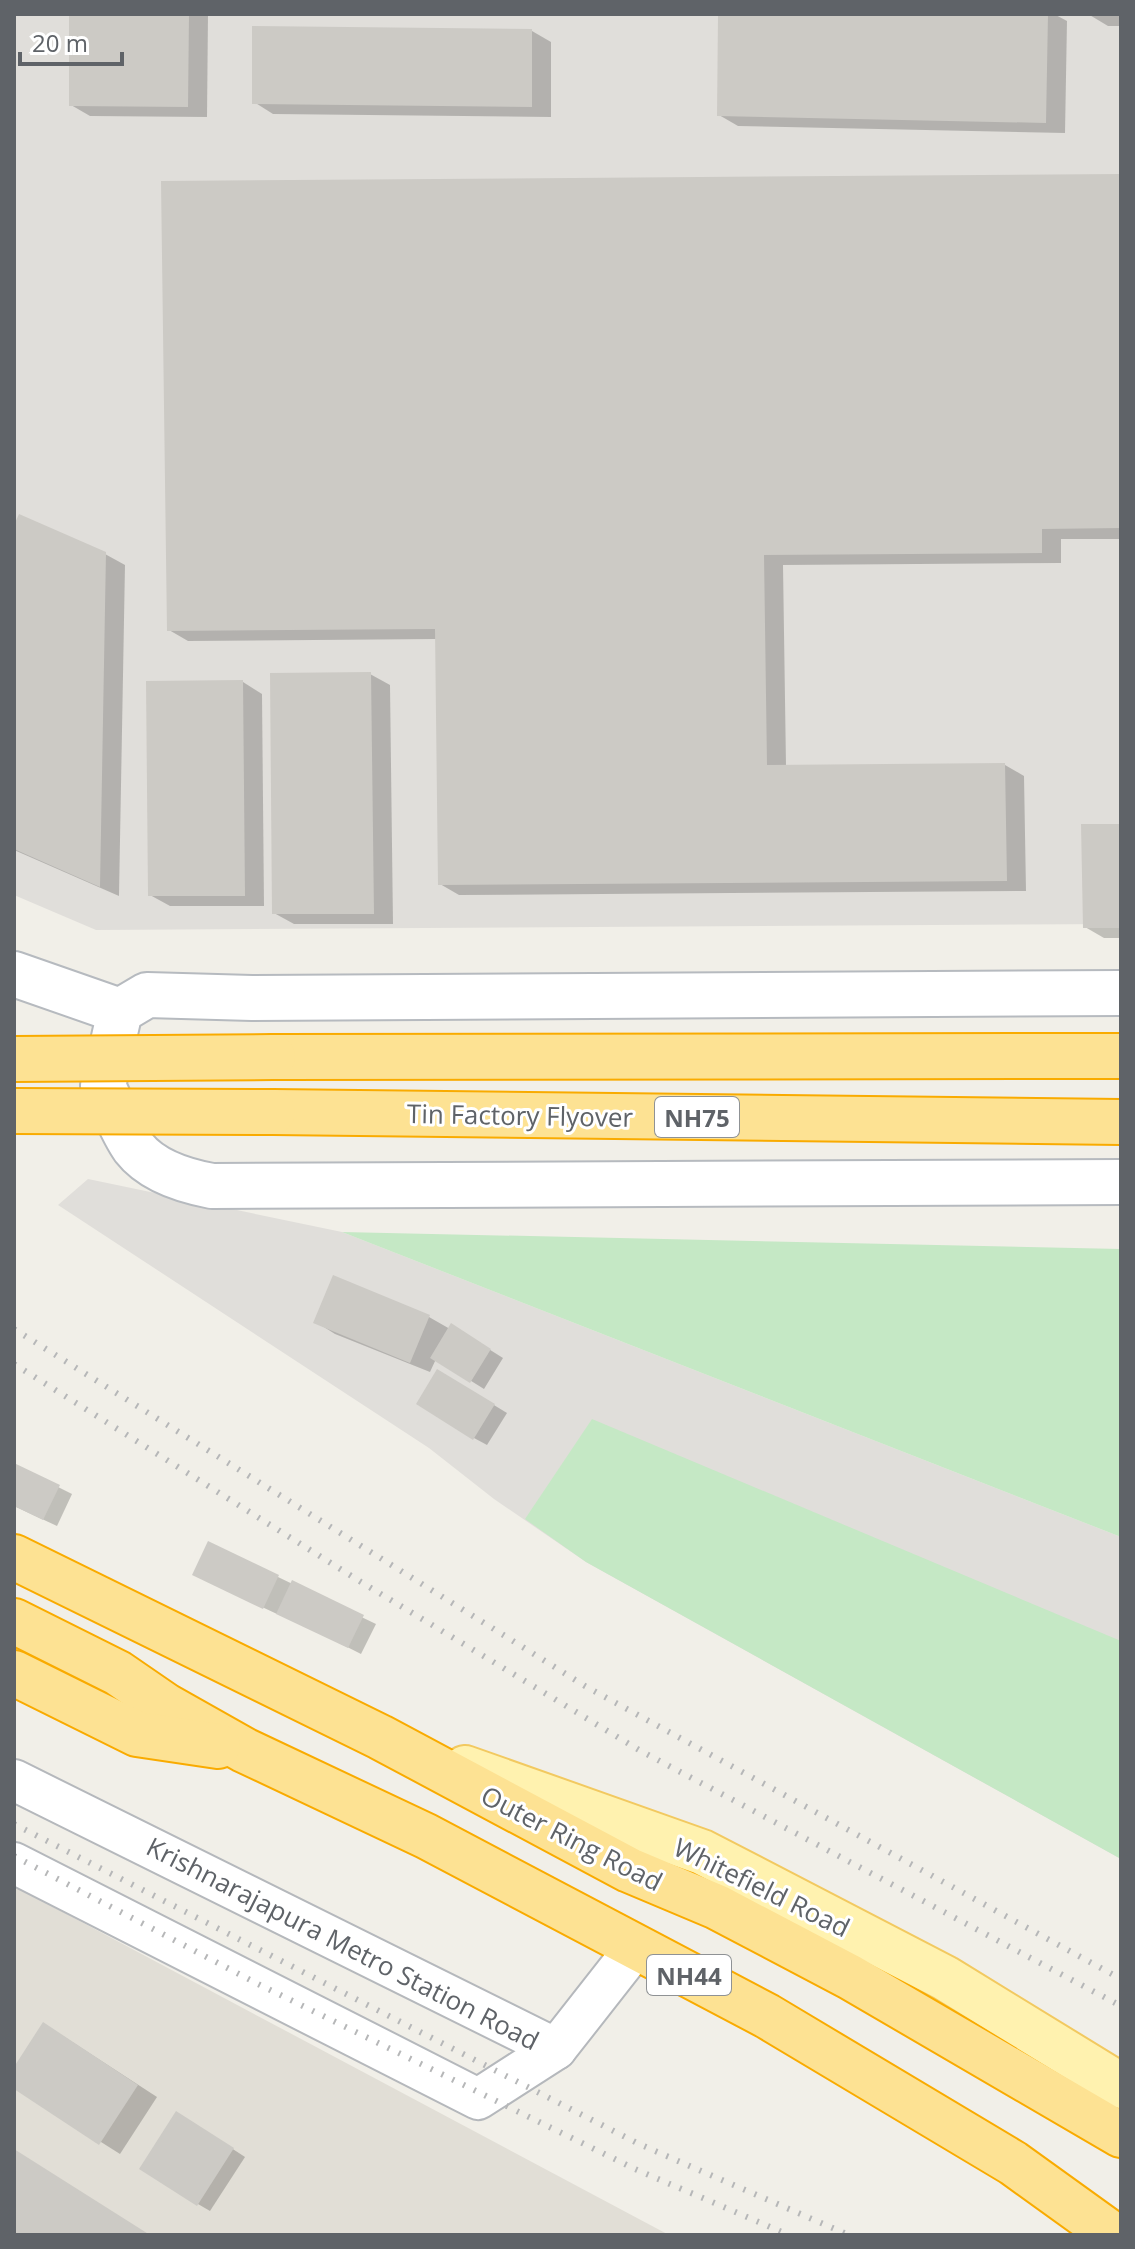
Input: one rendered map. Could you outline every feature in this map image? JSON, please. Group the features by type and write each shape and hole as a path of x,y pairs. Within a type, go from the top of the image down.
{"highway":[{"path":"14,1059 1121,1056"},
{"name":"Tin Factory Flyover","path":"14,1111 1121,1122"},
{"name":"Outer Ring Road","path":"14,1557 380,1737 629,1870 717,1907 850,1977 1121,2135"},
{"name":"NH44","path":"14,1621 118,1673 166,1706 244,1750 426,1836 767,2016 1013,2163 1113,2235"},
{"path":"14,1673 137,1734 244,1750"}],"main road":[{"name":"Whitefield Road","path":"380,1737 702,1852 945,1978 1121,2086"}],"street":[{"path":"14,974 120,1011"},
{"path":"1121,993 252,998 147,995 120,1011 103,1086 135,1149 162,1170 191,1183 212,1186 1121,1182"},
{"name":"Krishnarajapura Metro Station Road","path":"14,1780 556,2049 636,1947"},
{"path":"14,1863 478,2099 556,2049"}],"shaded area":[{"path":"14,14 1121,14 1121,924 96,930 14,895"},
{"path":"88,1179 342,1232 1121,1537 1121,1859 586,1562 494,1499 429,1448 58,1205"},
{"path":"14,1886 669,2235 14,2235"}],"green space":[{"path":"342,1232 1121,1249 1121,1537"},
{"path":"592,1419 1121,1641 1121,1859 586,1562 525,1519"}],"building":[{"path":"69,14 189,14 188,107 69,106"},
{"path":"718,14 1048,14 1046,123 717,116"},
{"path":"252,26 532,29 532,107 252,104"},
{"path":"1121,174 1121,528 1042,529 1042,553 764,555 767,765 1005,763 1007,881 438,885 435,629 167,631 161,181"},
{"path":"19,514 106,552 100,887 14,849 14,525"},
{"path":"371,672 374,914 272,914 270,673"},
{"path":"243,680 245,896 148,896 146,681"},
{"path":"1081,824 1121,824 1121,928 1083,928"},
{"path":"333,1275 430,1315 410,1363 313,1323"},
{"path":"451,1323 491,1349 470,1383 430,1358"},
{"path":"437,1369 495,1404 473,1440 416,1404"},
{"path":"14,1463 60,1485 43,1520 14,1506"},
{"path":"208,1541 279,1575 263,1609 192,1575"},
{"path":"292,1580 364,1615 348,1648 276,1614"},
{"path":"43,2022 138,2085 99,2145 14,2089 14,2067"},
{"path":"176,2111 234,2148 197,2206 139,2169"},
{"path":"14,2149 150,2235 14,2235"}],"railway":[{"path":"14,1329 585,1686 1121,1979"},
{"path":"14,1364 361,1582 639,1750 1121,2006"},
{"path":"14,1824 639,2144 849,2235"},
{"path":"14,1856 256,1983 635,2169 789,2235"}]}
